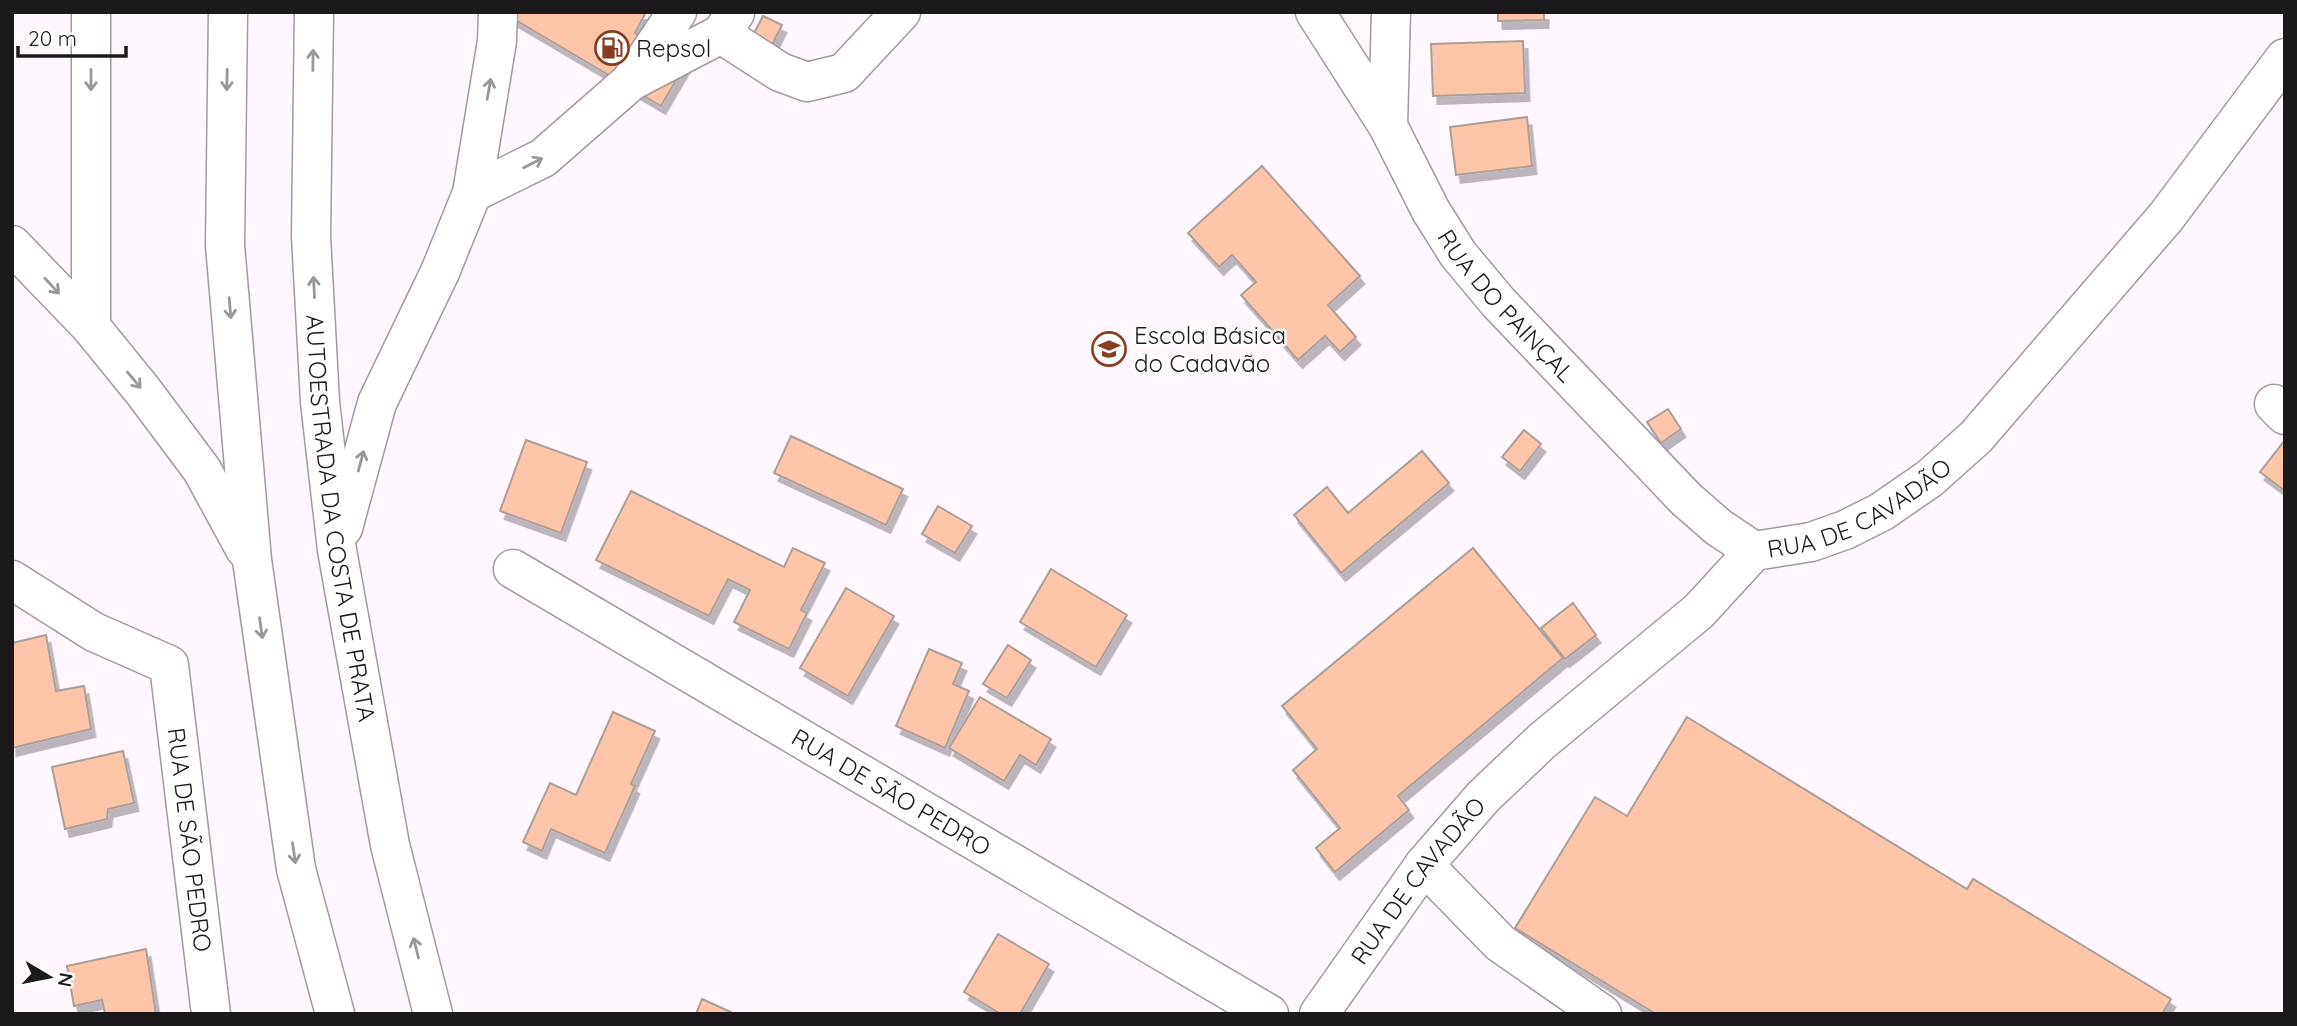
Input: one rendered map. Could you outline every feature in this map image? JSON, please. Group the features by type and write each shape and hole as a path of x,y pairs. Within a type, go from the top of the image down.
{"main road":[{"path":"90,327 91,12"},
{"path":"228,12 225,246 251,560 296,869 335,1014"},
{"name":"AUTOESTRADA DA COSTA DE PRATA","path":"314,12 311,236 320,402 337,550 390,845 433,1014"},
{"path":"337,550 377,403 440,272 472,193 498,41 498,12"},
{"path":"630,82 677,12"},
{"path":"472,193 543,158 630,82 728,23 780,72 807,82 844,73 901,12"},
{"name":"RUA DO PAINÇAL","path":"1315,12 1388,126 1431,211 1458,254 1498,302 1686,499 1718,527 1755,551"},
{"path":"1388,126 1391,12"},
{"name":"RUA DE CAVADÃO","path":"1320,1014 1424,864 1483,797 1542,741 1699,611 1755,551 1811,542 1845,530 1881,512 1929,479 1976,437 2166,217 2285,58"},
{"path":"12,245 90,327 143,391 202,470 251,560"},
{"name":"RUA DE SÃO PEDRO","path":"513,569 1269,1014"},
{"name":"RUA DE SÃO PEDRO","path":"12,580 94,632 169,665 211,1014"},
{"path":"1424,864 1500,943 1602,1014"}],"building":[{"name":"Repsol","path":"502,12 646,12 635,33 686,63 661,106"},
{"path":"1498,12 1544,12 1544,20 1498,21"},
{"path":"763,16 782,25 772,45 753,35"},
{"path":"1523,41 1525,93 1433,96 1431,44"},
{"path":"1527,117 1532,166 1456,175 1450,127"},
{"path":"1262,166 1360,276 1328,305 1356,337 1340,352 1325,336 1298,360 1241,295 1256,282 1232,255 1219,267 1188,233"},
{"path":"1668,409 1681,429 1661,443 1647,422"},
{"path":"1524,430 1541,444 1520,471 1502,457"},
{"path":"791,436 903,489 886,525 774,473"},
{"path":"526,440 587,462 561,533 500,511"},
{"path":"2285,440 2285,491 2260,472"},
{"path":"1422,451 1449,483 1341,573 1294,515 1327,487 1348,513"},
{"path":"631,491 784,567 793,548 825,563 801,610 807,613 789,649 734,622 750,590 728,579 709,616 596,560"},
{"path":"938,506 972,526 955,553 922,534"},
{"path":"1473,548 1563,658 1398,796 1409,810 1335,872 1316,848 1340,828 1293,770 1317,749 1282,706"},
{"path":"1051,569 1127,615 1096,667 1020,622"},
{"path":"846,588 894,616 848,696 800,668"},
{"path":"1573,603 1596,635 1565,659 1541,628"},
{"path":"46,635 56,691 84,686 91,729 12,748 12,643"},
{"path":"1008,645 1031,660 1007,698 983,684"},
{"path":"929,649 962,663 953,684 969,691 945,748 896,726"},
{"path":"980,697 1051,739 1036,765 1020,755 1004,781 949,748"},
{"path":"613,712 655,731 631,784 635,786 605,853 551,829 542,851 523,842 550,783 576,795"},
{"path":"1687,717 1967,889 1973,879 2171,999 2162,1014 1656,1014 1515,928 1595,797 1627,816"},
{"path":"123,751 134,803 108,809 107,819 65,829 52,767"},
{"path":"998,934 1049,964 1020,1014 1001,1014 964,992"},
{"path":"146,949 156,1014 105,1014 102,1000 74,1006 67,966"},
{"path":"702,999 735,1014 696,1014"}],"place":[{"name":"Repsol","path":"612,48"},
{"name":"Escola Básica do Cadavão","path":"1109,349"}]}
